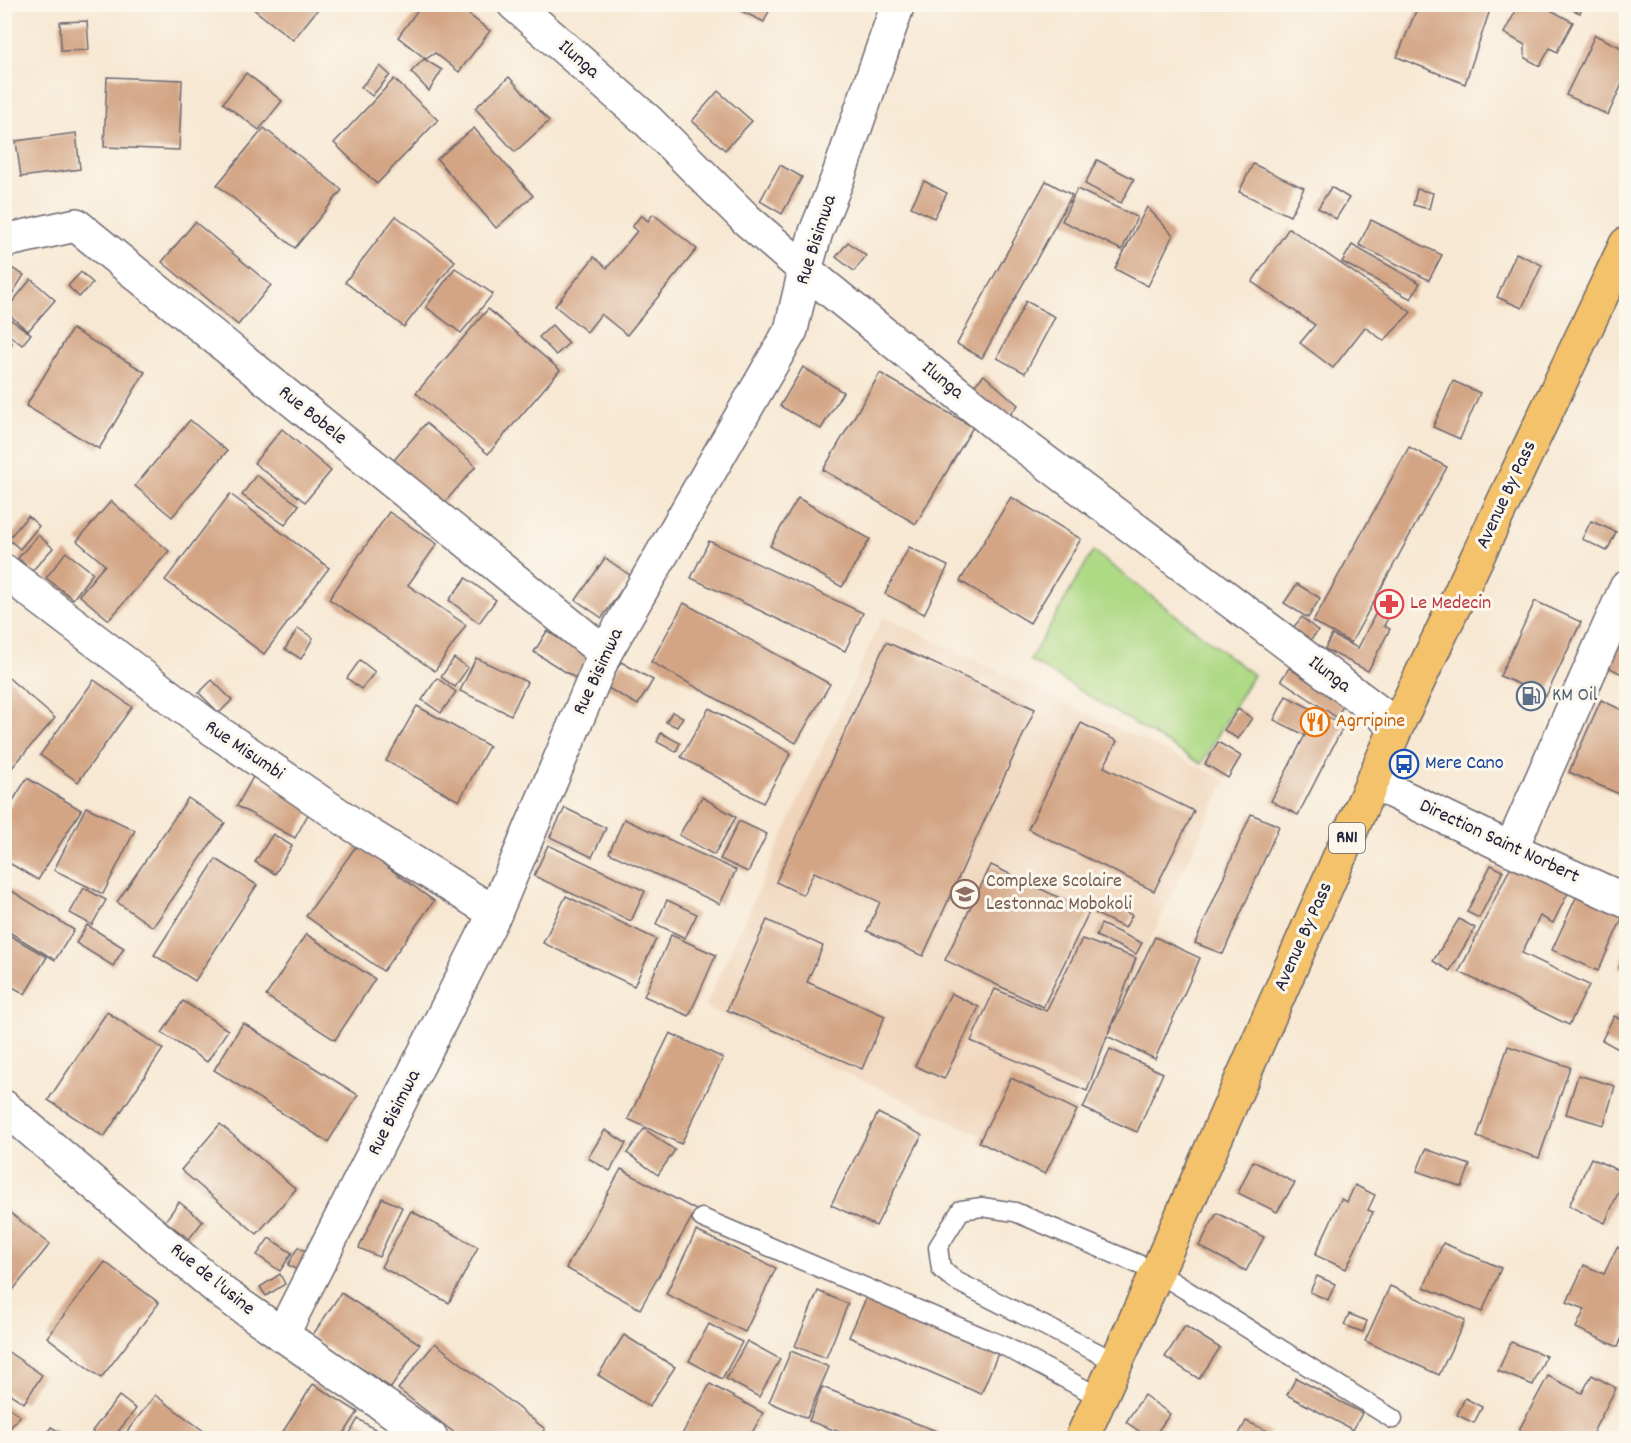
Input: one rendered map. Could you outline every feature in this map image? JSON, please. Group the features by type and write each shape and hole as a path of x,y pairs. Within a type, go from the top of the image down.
{"highway":[{"name":"Avenue By Pass","path":"1082,1438 1158,1272 1397,726 1626,244"}],"street":[{"name":"Ilunga","path":"514,4 647,120 747,220 805,270 1003,430 1397,726"},
{"name":"Rue Bisimwa","path":"282,1335 495,913 605,653 791,330 816,232 837,180 898,4"},
{"name":"Rue Bobele","path":"4,241 76,225 605,653"},
{"name":"Rue Misumbi","path":"4,572 204,723 355,826 495,913"},
{"path":"1511,849 1626,588"},
{"name":"Direction Saint Norbert","path":"1372,782 1626,901"},
{"name":"Rue de l'usine","path":"4,1107 224,1294 431,1438"}],"lane":[{"path":"1116,1362 956,1281 941,1269 938,1247 962,1210 981,1207 1015,1212 1158,1272 1393,1419"},
{"path":"702,1218 1006,1347 1101,1398"}],"shaded area":[{"name":"Complexe Scolaire Lestonnac Mobokoli","path":"883,616 1226,780 1044,1165 705,1007"}],"green space":[{"path":"1093,551 1253,675 1201,764 1030,660"}],"building":[{"path":"108,4 131,4 131,7 109,8"},
{"path":"247,4 322,4 293,40"},
{"path":"422,4 455,4 490,31 459,72 435,53 426,59 398,37"},
{"path":"727,4 772,4 764,22"},
{"path":"1414,4 1492,4 1465,84 1397,57 1418,6"},
{"path":"1559,4 1583,4 1580,13"},
{"path":"1519,5 1541,5 1573,22 1557,52 1550,48 1540,66 1525,58 1525,45 1504,33"},
{"path":"87,21 89,50 61,51 60,22"},
{"path":"1595,35 1626,50 1626,75 1608,115 1566,95"},
{"path":"424,59 442,70 429,91 411,72"},
{"path":"380,66 390,75 372,96 361,87"},
{"path":"246,73 282,101 259,130 223,103"},
{"path":"107,77 182,80 179,150 104,147"},
{"path":"509,77 549,121 515,152 475,108"},
{"path":"394,79 438,120 377,184 334,143"},
{"path":"718,91 752,121 725,150 692,121"},
{"path":"264,128 342,190 295,248 217,185"},
{"path":"474,128 533,196 496,228 437,159"},
{"path":"76,133 80,169 21,177 16,141"},
{"path":"1097,160 1134,179 1121,203 1085,184"},
{"path":"1253,164 1304,188 1290,216 1239,192"},
{"path":"780,165 802,177 782,214 760,201"},
{"path":"924,181 947,193 934,218 911,207"},
{"path":"1046,181 1072,195 982,358 957,344"},
{"path":"1331,187 1349,198 1336,219 1318,208"},
{"path":"1077,189 1137,217 1122,250 1062,221"},
{"path":"1417,189 1433,193 1429,209 1413,205"},
{"path":"1147,207 1173,235 1148,286 1115,269"},
{"path":"653,214 697,249 627,335 601,314 587,332 555,306 594,257 607,268 637,231 632,227 641,215 648,221"},
{"path":"396,216 455,261 404,327 345,282"},
{"path":"1371,220 1442,255 1429,280 1359,245"},
{"path":"195,222 271,285 238,325 162,262"},
{"path":"1289,228 1411,312 1384,341 1365,327 1333,368 1300,343 1315,325 1252,282"},
{"path":"848,242 866,256 854,271 836,257"},
{"path":"1352,245 1420,283 1411,299 1342,262"},
{"path":"1516,253 1542,265 1522,308 1497,297"},
{"path":"4,264 24,275 4,307"},
{"path":"455,268 493,294 461,333 426,307"},
{"path":"81,272 93,283 79,297 68,286"},
{"path":"31,279 55,300 28,331 5,311"},
{"path":"1026,301 1055,317 1025,373 997,358"},
{"path":"488,309 560,370 488,454 416,393"},
{"path":"4,315 31,334 22,345 4,331"},
{"path":"552,325 569,343 556,355 539,337"},
{"path":"72,329 145,372 99,449 26,406"},
{"path":"4,336 12,343 4,351"},
{"path":"803,367 843,392 821,429 780,406"},
{"path":"880,373 973,427 916,524 823,470"},
{"path":"984,375 1018,405 1006,419 971,389"},
{"path":"1453,381 1480,393 1460,439 1433,427"},
{"path":"190,420 227,451 172,517 135,486"},
{"path":"426,423 476,466 439,509 389,466"},
{"path":"282,429 331,471 305,502 254,463"},
{"path":"1409,447 1447,467 1351,643 1313,622"},
{"path":"256,475 299,505 285,525 242,495"},
{"path":"230,494 329,568 264,654 165,580"},
{"path":"1011,497 1081,539 1030,623 960,581"},
{"path":"798,498 870,539 842,587 770,546"},
{"path":"111,501 169,551 109,620 79,595 105,565 77,541"},
{"path":"389,512 437,544 408,585 466,625 435,671 329,599"},
{"path":"28,516 39,526 20,549 8,539"},
{"path":"1591,521 1616,532 1607,551 1582,539"},
{"path":"38,535 53,548 32,571 18,558"},
{"path":"709,541 863,613 845,651 691,578"},
{"path":"909,547 948,566 924,614 885,594"},
{"path":"66,552 93,573 73,599 46,578"},
{"path":"605,558 631,576 602,618 576,600"},
{"path":"466,578 496,600 479,623 449,600"},
{"path":"1297,584 1320,598 1308,618 1284,603"},
{"path":"1385,595 1397,600 1384,626 1390,629 1368,671 1325,649 1332,635 1358,648"},
{"path":"1535,601 1581,622 1546,696 1500,676"},
{"path":"684,603 830,684 796,743 651,662"},
{"path":"1302,617 1318,631 1308,643 1292,629"},
{"path":"298,628 313,638 301,659 285,649"},
{"path":"547,631 589,657 575,678 534,652"},
{"path":"1613,632 1626,639 1626,664 1622,674 1598,662"},
{"path":"886,642 1035,709 923,956 867,931 880,902 814,872 803,895 776,882"},
{"path":"454,658 468,668 455,687 441,677"},
{"path":"476,658 527,682 511,715 460,691"},
{"path":"360,660 375,672 361,689 347,678"},
{"path":"621,662 653,680 638,705 606,687"},
{"path":"1289,668 1344,705 1336,717 1281,680"},
{"path":"4,674 55,718 4,777"},
{"path":"437,678 456,692 441,713 422,700"},
{"path":"94,680 132,707 78,782 40,755"},
{"path":"212,680 232,700 219,713 199,693"},
{"path":"1286,696 1344,725 1298,815 1271,801 1305,735 1274,720"},
{"path":"1601,700 1626,712 1626,797 1569,772"},
{"path":"417,706 489,746 459,801 386,761"},
{"path":"709,708 791,753 763,803 681,757"},
{"path":"1238,709 1252,718 1238,739 1224,730"},
{"path":"672,712 683,717 677,727 666,722"},
{"path":"1081,723 1117,741 1104,767 1194,811 1154,891 1028,829"},
{"path":"661,733 680,743 676,752 657,742"},
{"path":"1218,742 1241,756 1228,778 1205,764"},
{"path":"253,777 311,809 295,838 237,806"},
{"path":"27,778 81,810 38,880 4,860 4,815"},
{"path":"702,797 736,817 714,855 679,835"},
{"path":"188,798 225,823 153,927 117,902"},
{"path":"86,807 135,830 103,894 54,870"},
{"path":"565,808 606,828 592,857 550,837"},
{"path":"1251,814 1279,826 1223,954 1195,943"},
{"path":"624,819 736,870 720,904 609,853"},
{"path":"739,821 767,834 748,872 720,859"},
{"path":"273,834 292,846 275,874 255,862"},
{"path":"357,845 434,901 383,971 306,916"},
{"path":"548,845 645,891 631,921 534,876"},
{"path":"216,859 257,885 195,981 154,955"},
{"path":"1513,862 1570,889 1553,923 1540,916 1522,953 1589,985 1569,1025 1459,972"},
{"path":"991,865 1089,912 1043,1007 945,960"},
{"path":"1491,865 1503,871 1479,918 1467,912"},
{"path":"4,886 74,930 55,960 4,929"},
{"path":"84,888 106,900 92,925 70,913"},
{"path":"1580,889 1626,910 1598,971 1552,950"},
{"path":"566,896 656,939 634,986 543,943"},
{"path":"667,900 697,914 685,938 656,924"},
{"path":"1102,901 1132,915 1125,928 1096,914"},
{"path":"1459,919 1475,928 1450,971 1433,961"},
{"path":"767,920 823,946 807,982 885,1016 862,1069 727,1010"},
{"path":"1101,924 1142,943 1136,954 1096,936"},
{"path":"87,925 124,948 113,966 76,943"},
{"path":"4,932 47,957 25,994 4,982"},
{"path":"306,934 375,979 335,1040 266,996"},
{"path":"671,935 716,955 689,1016 644,996"},
{"path":"1155,937 1200,958 1155,1059 1107,1036 1087,1091 971,1041 995,989 1046,1011 1082,939 1136,958 1108,1034"},
{"path":"1626,949 1626,971 1619,968"},
{"path":"951,993 979,1007 944,1079 915,1066"},
{"path":"183,1001 228,1030 207,1062 162,1033"},
{"path":"107,1012 163,1049 104,1137 48,1100"},
{"path":"1614,1016 1626,1023 1626,1037 1620,1050 1602,1040"},
{"path":"243,1023 358,1095 328,1142 214,1070"},
{"path":"670,1033 723,1058 681,1144 628,1119"},
{"path":"1508,1046 1570,1067 1539,1158 1477,1137"},
{"path":"1110,1049 1163,1073 1137,1132 1083,1108"},
{"path":"1578,1075 1615,1086 1604,1125 1566,1114"},
{"path":"1011,1078 1077,1110 1045,1174 979,1142"},
{"path":"878,1113 922,1135 876,1226 831,1205"},
{"path":"220,1124 296,1189 257,1234 181,1170"},
{"path":"644,1129 675,1150 658,1175 627,1153"},
{"path":"605,1130 626,1143 610,1171 588,1158"},
{"path":"1426,1149 1470,1165 1462,1187 1417,1171"},
{"path":"1591,1158 1626,1174 1605,1223 1569,1206"},
{"path":"1253,1161 1295,1183 1277,1212 1238,1193"},
{"path":"621,1169 696,1210 640,1309 566,1268"},
{"path":"1355,1185 1375,1195 1368,1210 1373,1212 1346,1269 1315,1255 1341,1199 1347,1202"},
{"path":"382,1198 402,1207 379,1257 359,1248"},
{"path":"179,1202 203,1221 189,1239 165,1221"},
{"path":"4,1208 50,1244 9,1295 4,1291"},
{"path":"411,1211 478,1247 449,1303 381,1267"},
{"path":"1217,1213 1264,1237 1246,1271 1199,1246"},
{"path":"696,1231 776,1268 745,1332 666,1294"},
{"path":"269,1238 292,1253 280,1271 257,1255"},
{"path":"1443,1243 1501,1268 1482,1312 1424,1287"},
{"path":"298,1247 311,1254 301,1272 288,1265"},
{"path":"1617,1247 1626,1252 1626,1328 1618,1347 1576,1328 1585,1309 1567,1302 1584,1265 1604,1274"},
{"path":"105,1262 159,1303 101,1378 47,1337"},
{"path":"280,1274 285,1284 266,1296 260,1287"},
{"path":"1317,1276 1335,1284 1328,1300 1310,1292"},
{"path":"1390,1286 1465,1320 1439,1375 1365,1341"},
{"path":"818,1291 848,1304 826,1358 795,1346"},
{"path":"341,1293 420,1344 391,1388 312,1336"},
{"path":"868,1294 999,1351 981,1394 849,1337"},
{"path":"1349,1314 1367,1321 1363,1332 1344,1325"},
{"path":"709,1324 742,1342 722,1379 689,1361"},
{"path":"1185,1326 1220,1348 1199,1379 1165,1357"},
{"path":"624,1335 675,1367 649,1407 598,1375"},
{"path":"747,1341 780,1359 759,1397 726,1379"},
{"path":"1511,1342 1546,1356 1533,1385 1498,1371"},
{"path":"435,1343 545,1429 538,1438 461,1438 398,1389"},
{"path":"4,1349 42,1375 24,1403 4,1390"},
{"path":"791,1351 829,1367 807,1418 769,1402"},
{"path":"1592,1375 1616,1388 1590,1438 1535,1438 1519,1430 1548,1376 1582,1393"},
{"path":"1296,1378 1362,1413 1353,1430 1287,1395"},
{"path":"313,1384 358,1412 341,1438 279,1438"},
{"path":"710,1384 763,1413 749,1438 680,1438"},
{"path":"822,1387 939,1432 937,1438 856,1438 809,1421"},
{"path":"155,1395 213,1438 122,1438"},
{"path":"1144,1395 1170,1414 1153,1438 1149,1438 1126,1422"},
{"path":"119,1396 136,1409 113,1438 101,1438 92,1431"},
{"path":"1465,1398 1482,1407 1474,1423 1457,1415"},
{"path":"4,1403 20,1416 4,1435"},
{"path":"358,1419 385,1435 383,1438 347,1438"},
{"path":"1246,1421 1270,1432 1266,1438 1237,1438"},
{"path":"51,1427 69,1438 44,1438"}],"place":[{"name":"Le Medecin","path":"1389,604"},
{"name":"KM Oil","path":"1531,696"},
{"name":"Agrripine","path":"1315,722"},
{"name":"Mere Cano","path":"1404,764"},
{"name":"Complexe Scolaire Lestonnac Mobokoli","path":"965,894"}]}
